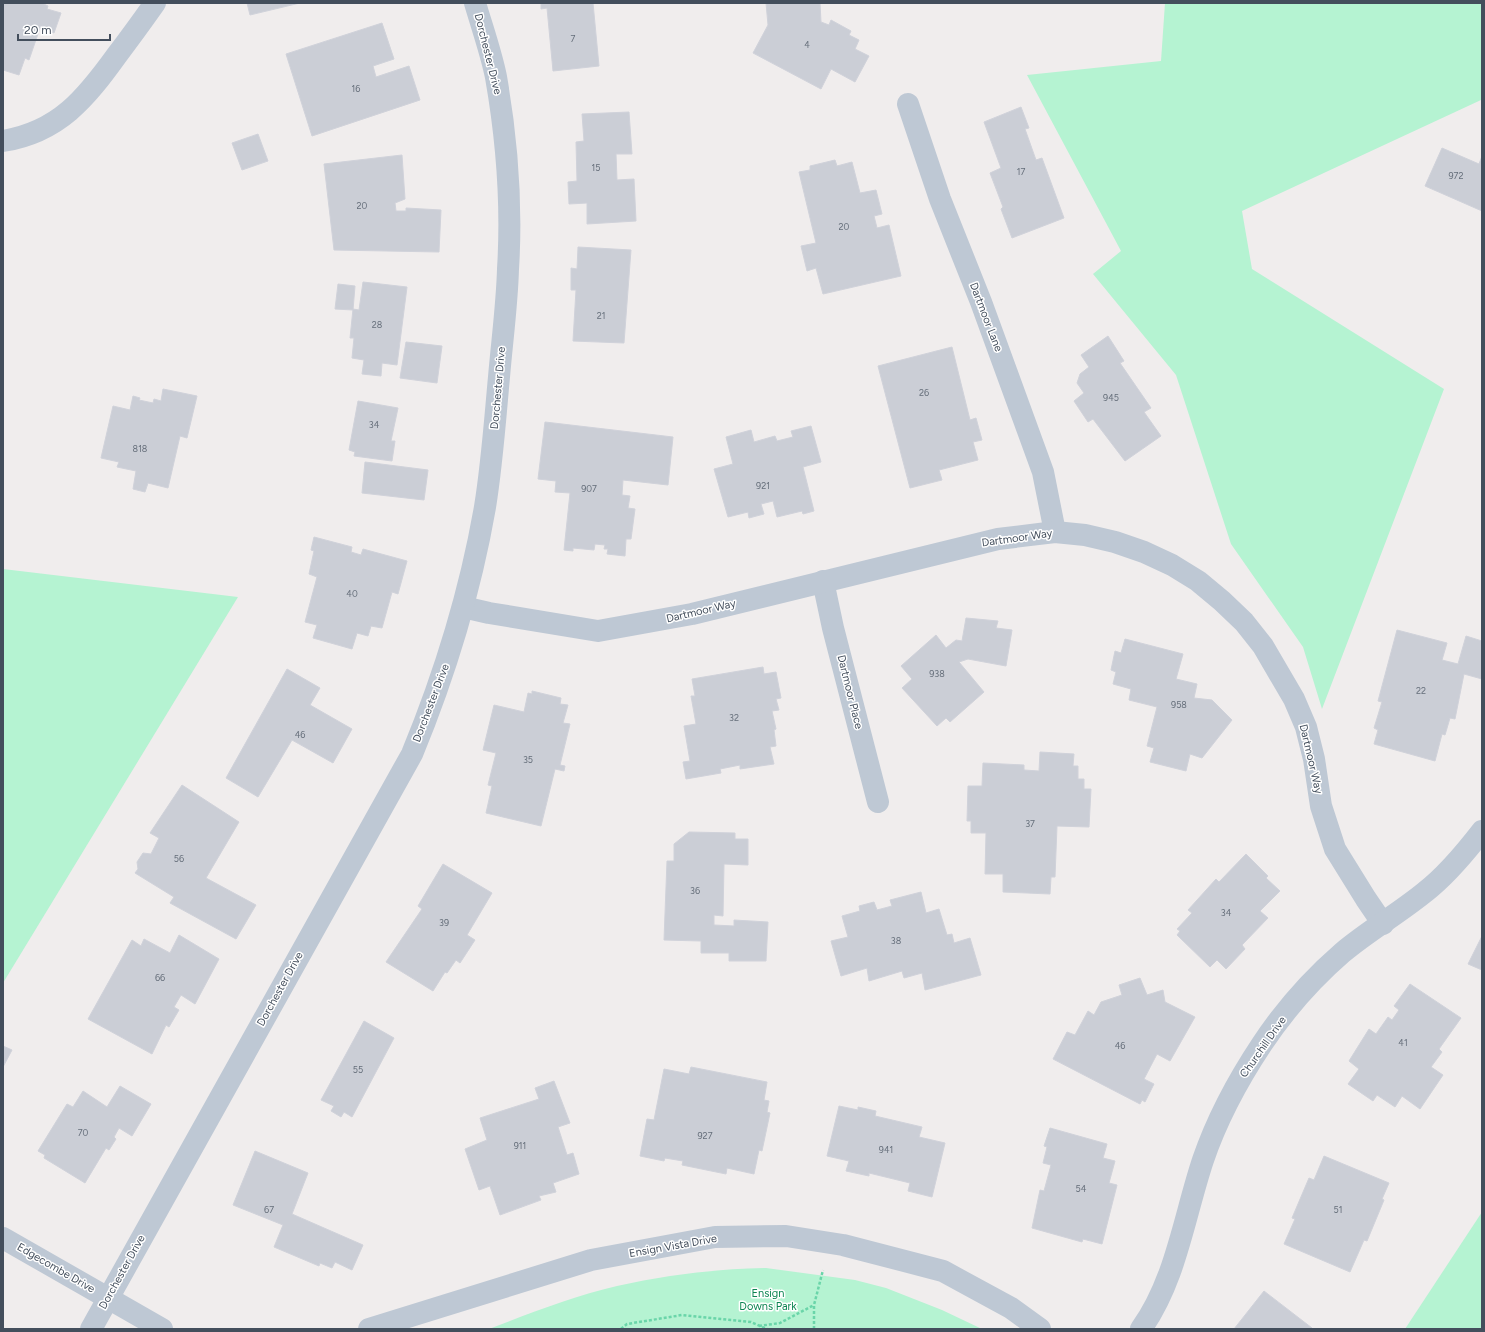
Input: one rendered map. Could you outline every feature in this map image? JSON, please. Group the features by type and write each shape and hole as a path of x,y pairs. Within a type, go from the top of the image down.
{"street":[{"path":"3,141 35,133 57,120 80,103 99,80 155,3"},
{"name":"Dorchester Drive","path":"91,1329 412,754 432,706 449,657 475,557 486,498 508,270 509,217 507,165 503,120 495,75 475,3"},
{"name":"Dartmoor Lane","path":"908,104 940,199 981,302 1043,472 1055,532"},
{"name":"Dartmoor Way","path":"463,607 489,613 598,631 692,614 998,539 1055,532 1085,535 1115,542 1158,558 1198,581 1222,600 1244,622 1263,646 1294,699 1306,727 1314,759 1321,806 1335,850 1383,924"},
{"name":"Dartmoor Place","path":"823,581 833,628 878,802"},
{"name":"Churchill Drive","path":"1141,1329 1159,1299 1170,1272 1203,1159 1220,1117 1240,1079 1263,1043 1313,981 1342,953 1426,892 1452,868 1482,831"},
{"name":"Ensign Vista Drive","path":"369,1329 591,1260 716,1237 786,1236 843,1245 943,1271 1011,1308 1040,1329"},
{"name":"Edgecombe Drive","path":"3,1238 108,1298"},
{"path":"108,1298 162,1329"}],"path":[{"path":"814,1329 814,1305 823,1270"},
{"path":"759,1326 780,1323 814,1305"},
{"path":"620,1329 627,1324 682,1315 751,1322 767,1329"}],"green space":[{"path":"1165,3 1482,3 1481,100 1242,211 1252,269 1444,389 1322,709 1303,647 1231,544 1176,375 1093,274 1121,251 1027,75 1161,61"},
{"path":"3,569 238,597 3,983"},
{"path":"1482,1212 1482,1329 1405,1329"},
{"name":"Ensign Downs Park","path":"766,1268 855,1280 886,1288 942,1310 982,1329 489,1329 568,1300 617,1286 691,1273"}],"building":[{"path":"3,3 42,3 48,6 47,9 61,13 54,33 40,28 29,60 25,58 19,75 3,70"},
{"path":"247,3 300,3 250,15"},
{"path":"541,3 593,3 599,66 553,71 547,8 541,9"},
{"path":"766,3 820,3 821,22 829,25 831,20 851,31 849,35 859,40 855,49 869,56 855,82 831,69 821,89 753,53 768,25"},
{"path":"382,23 394,59 373,66 376,77 409,66 420,100 312,136 286,54"},
{"path":"1021,107 1029,128 1025,129 1036,160 1042,158 1064,218 1012,238 1001,209 1003,207 990,173 1001,168 984,122"},
{"path":"629,112 632,154 616,154 617,180 634,179 636,221 587,224 587,203 569,204 568,182 577,181 576,142 584,141 582,114"},
{"path":"258,134 268,161 242,170 232,143"},
{"path":"1442,148 1479,164 1482,156 1482,211 1425,186"},
{"path":"402,155 405,199 395,203 396,211 406,211 406,208 441,210 439,252 334,250 324,164"},
{"path":"835,160 837,166 852,162 860,193 876,190 882,214 874,216 877,228 889,225 901,276 823,294 816,268 807,271 801,246 816,243 799,172 810,170 810,166"},
{"path":"578,247 631,250 624,343 573,341 576,290 571,290 571,268 577,269"},
{"path":"363,282 407,287 397,365 382,363 381,376 362,374 364,360 352,358 354,338 350,338 353,309 359,310"},
{"path":"338,284 355,286 353,310 335,309"},
{"path":"1108,336 1124,361 1120,363 1151,408 1144,412 1161,436 1125,461 1093,419 1088,422 1074,401 1084,393 1077,383 1080,374 1089,367 1081,355"},
{"path":"406,342 442,346 437,383 400,378"},
{"path":"952,347 970,420 976,418 982,440 973,442 978,460 939,470 942,480 910,488 878,366"},
{"path":"163,389 197,396 187,438 180,436 168,488 148,483 145,492 133,489 136,471 117,467 119,462 101,458 113,406 130,410 133,396 140,398 139,400 153,403 154,399 161,401"},
{"path":"358,401 398,408 391,441 395,441 392,461 354,456 355,452 349,450"},
{"path":"545,422 673,437 668,485 623,480 622,495 630,496 628,508 635,509 631,539 626,539 625,556 607,554 608,549 604,549 605,545 595,544 594,550 573,548 573,551 564,550 570,493 555,492 556,481 538,479"},
{"path":"811,426 821,462 803,467 814,511 803,514 802,511 777,517 773,501 761,504 764,514 749,518 748,512 728,517 714,469 733,464 726,437 751,430 754,442 775,436 777,441 793,437 791,431"},
{"path":"365,462 428,470 424,500 362,493"},
{"path":"314,537 352,547 351,552 361,555 363,549 407,561 398,594 392,592 382,628 371,626 368,636 357,633 352,649 313,638 317,625 305,622 317,577 309,574 314,551 311,550"},
{"path":"966,618 998,621 996,628 1012,630 1006,666 968,659 959,662 984,692 950,722 946,718 937,726 902,688 912,679 901,666 936,635 946,648 956,640 962,641"},
{"path":"1397,630 1447,643 1442,660 1458,664 1466,636 1482,641 1482,679 1464,674 1455,719 1450,718 1445,735 1442,734 1435,761 1374,744 1378,730 1374,728 1382,702 1378,701"},
{"path":"1125,639 1183,654 1176,679 1197,684 1194,698 1212,700 1232,720 1202,758 1190,754 1186,771 1150,762 1154,748 1147,746 1157,707 1129,700 1131,689 1113,684 1116,672 1111,670 1115,651 1121,653"},
{"path":"763,667 764,674 776,672 781,698 776,699 779,710 772,711 776,729 774,730 776,746 770,747 774,764 740,769 740,765 720,769 721,773 686,779 683,762 690,761 684,726 696,724 691,696 695,696 692,679"},
{"path":"287,669 320,688 310,705 352,729 333,763 292,740 258,797 226,778"},
{"path":"532,691 561,698 560,704 568,705 563,723 570,724 560,765 565,766 564,771 555,769 541,826 486,813 492,786 488,785 496,753 483,750 494,705 524,712 528,693 532,694"},
{"path":"1040,752 1074,754 1073,766 1078,766 1078,779 1084,779 1084,789 1091,789 1089,827 1057,826 1055,877 1051,877 1050,894 1003,892 1003,874 985,874 986,833 971,833 971,821 967,821 968,786 982,786 983,763 1024,765 1024,770 1039,771"},
{"path":"182,785 239,822 206,878 256,905 236,939 170,903 174,897 135,873 138,869 137,862 143,853 151,854 159,838 150,833"},
{"path":"689,832 735,833 735,839 748,839 748,865 724,864 723,916 714,915 714,925 734,926 734,920 768,922 766,961 729,961 729,953 701,953 701,941 664,940 667,861 674,861 674,844"},
{"path":"1246,854 1268,876 1266,878 1280,891 1260,911 1268,918 1242,945 1245,949 1226,969 1217,960 1210,967 1177,935 1180,931 1177,929 1192,913 1188,910 1216,879 1219,882"},
{"path":"443,864 492,893 467,935 475,940 460,963 456,960 447,973 445,972 433,991 386,962 422,909 418,906"},
{"path":"921,892 926,913 939,909 947,935 952,934 954,943 970,938 981,975 925,990 922,973 904,978 902,971 869,981 867,968 841,976 831,941 848,937 842,916 860,911 859,906 874,902 877,910 892,906 890,900"},
{"path":"179,935 219,959 195,1004 181,995 174,1007 179,1010 169,1027 166,1025 152,1054 88,1019 132,940 141,946 144,939 170,953"},
{"path":"1482,936 1482,970 1468,964"},
{"path":"1140,978 1147,995 1163,990 1165,1002 1195,1017 1170,1061 1157,1054 1144,1079 1154,1084 1145,1102 1142,1100 1140,1104 1053,1059 1067,1032 1075,1035 1088,1011 1094,1015 1101,1002 1122,995 1119,985"},
{"path":"1410,984 1461,1018 1439,1049 1442,1052 1431,1067 1443,1075 1420,1109 1402,1096 1395,1107 1377,1095 1373,1101 1348,1084 1359,1069 1349,1061 1369,1029 1376,1034 1388,1017 1392,1020 1399,1010 1394,1006"},
{"path":"364,1021 394,1038 352,1117 344,1112 341,1117 331,1111 334,1106 321,1100"},
{"path":"3,1046 12,1050 3,1067"},
{"path":"691,1067 767,1082 764,1100 769,1101 767,1112 770,1113 762,1151 759,1150 754,1174 727,1168 726,1174 682,1165 683,1161 665,1158 664,1161 640,1156 647,1119 654,1120 664,1069 689,1074"},
{"path":"554,1081 570,1123 558,1127 567,1155 573,1153 579,1174 553,1183 556,1192 539,1196 541,1200 500,1215 490,1186 479,1190 465,1149 487,1140 480,1118 539,1099 535,1088"},
{"path":"120,1086 151,1104 132,1136 119,1128 114,1137 116,1139 109,1150 106,1148 85,1183 44,1158 45,1155 38,1151 67,1104 73,1107 83,1091 107,1107"},
{"path":"839,1106 858,1110 858,1107 876,1111 875,1116 922,1127 919,1137 945,1143 932,1197 908,1191 910,1183 869,1173 869,1176 846,1171 849,1161 827,1156"},
{"path":"1050,1128 1107,1144 1103,1158 1115,1161 1109,1183 1117,1185 1102,1244 1083,1239 1082,1242 1032,1228 1040,1190 1044,1191 1051,1165 1043,1163 1047,1147 1044,1146"},
{"path":"255,1151 308,1173 292,1214 363,1245 352,1270 335,1262 332,1268 320,1263 319,1266 274,1247 283,1225 233,1205"},
{"path":"1324,1156 1389,1183 1382,1199 1384,1200 1367,1241 1364,1240 1350,1272 1284,1244 1295,1219 1292,1218 1309,1178 1314,1180"},
{"path":"1264,1291 1312,1328 1234,1329"}]}
